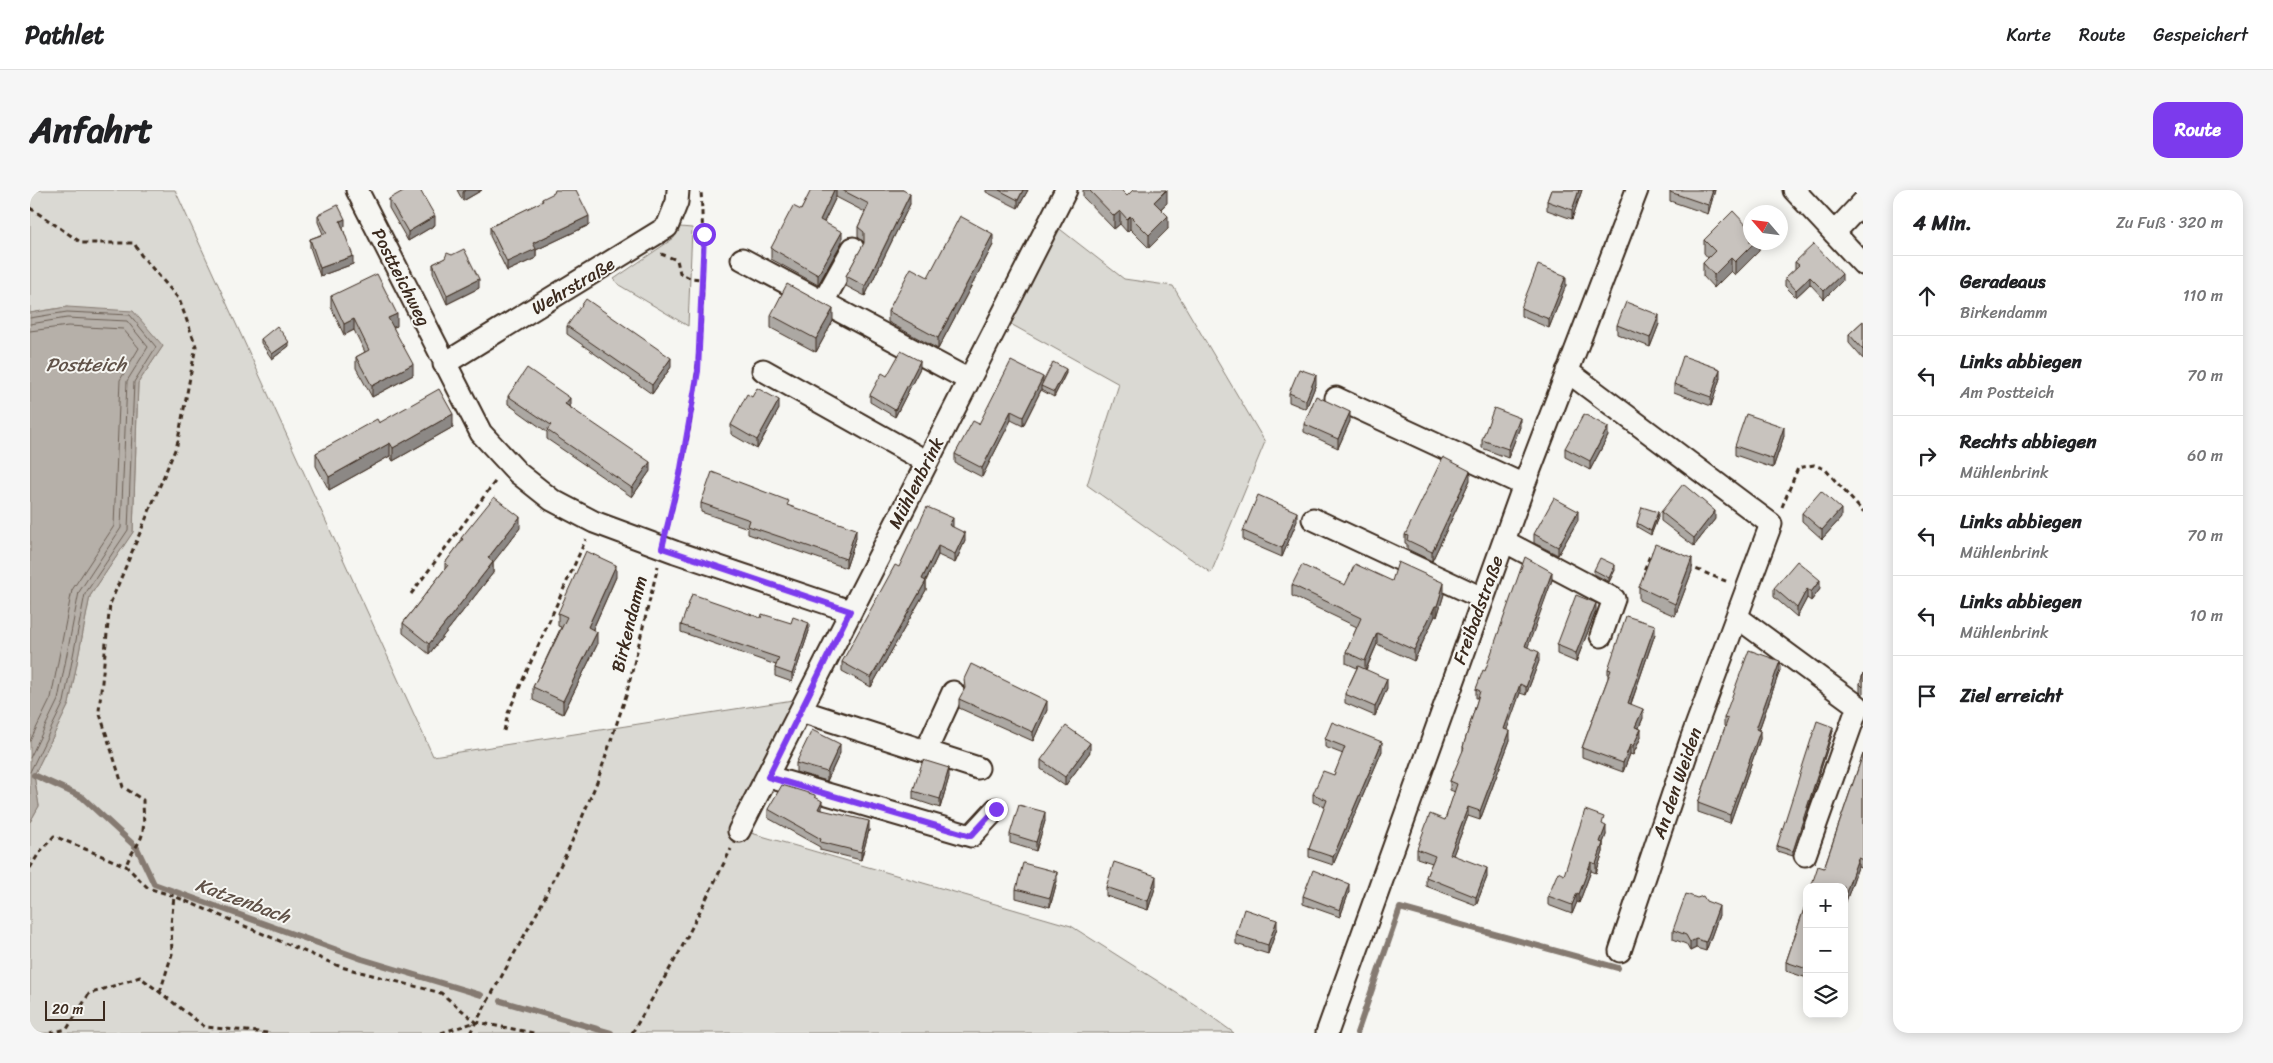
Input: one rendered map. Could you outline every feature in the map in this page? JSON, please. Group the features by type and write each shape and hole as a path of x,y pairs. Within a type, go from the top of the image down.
{"street":[{"name":"Wehrstraße","path":"444,364 667,227 677,202 678,190"},
{"name":"Mühlenbrink","path":"739,832 1066,190"},
{"name":"Freibadstraße","path":"1327,1033 1482,598 1637,190"},
{"path":"1800,192 1863,264"},
{"name":"Postteichweg","path":"364,193 444,364 480,434 508,464 552,500 594,522 662,548 850,611"},
{"path":"1834,233 1863,202"},
{"path":"823,302 853,248"},
{"path":"742,259 969,380"},
{"path":"763,370 927,462"},
{"path":"1567,371 1772,524"},
{"path":"1336,398 1524,485"},
{"path":"1313,519 1482,598"},
{"name":"An den Weiden","path":"1620,951 1692,737 1772,524"},
{"path":"1504,540 1614,599 1601,636"},
{"path":"1737,617 1858,706 1805,855"},
{"path":"926,751 953,692"},
{"path":"801,711 978,768"},
{"path":"768,777 971,836 996,809"}],"path":[{"name":"Birkendamm","path":"470,1033 538,911 570,846 598,782 626,696 680,474 698,371 703,279 701,190"},
{"path":"30,208 82,243 134,243 140,253 179,299 196,346 177,444 110,604 99,711 123,787 143,800 143,825 140,841 130,855 126,866"},
{"path":"656,250 677,260 680,273 690,278 703,279"},
{"path":"411,594 508,464"},
{"path":"1772,524 1784,503 1798,468 1814,465 1825,469 1863,512"},
{"path":"504,731 508,713 594,522"},
{"path":"1648,575 1643,573 1651,553 1660,556"},
{"path":"1686,565 1747,591"},
{"path":"632,1032 679,953 739,832"},
{"path":"30,868 39,853 54,836 126,866 148,888 174,896 341,967 440,993 476,1022"},
{"path":"160,992 172,954 171,924 174,896"},
{"path":"50,1033 68,1030 89,994 140,977 206,1028 268,1033"},
{"path":"441,1033 476,1022 534,1033"},
{"path":"507,1027 512,1033"}],"shaded area":[{"path":"30,190 175,190 433,756 793,700 734,828 1071,926 1197,1006 1234,1033 30,1033 30,822 39,806 34,775 69,704 90,596 133,532 138,383 163,346 67,307 30,313"},
{"path":"1056,226 1124,279 1173,286 1265,442 1211,573 1087,485 1119,384 1007,322"},
{"path":"680,227 692,228 688,326 619,285 614,279 674,238"}],"water":[{"name":"Postteich","path":"67,307 133,311 163,346 138,383 133,532 90,596 69,704 34,775 39,806 30,822 30,313"}],"building":[{"path":"405,190 420,190 435,216 408,232 389,199"},
{"path":"555,190 576,190 589,216 533,243 536,249 507,262 490,227 543,201 542,199 554,193"},
{"path":"811,190 834,190 820,220 842,232 818,275 771,248 793,206 801,210"},
{"path":"842,190 903,190 910,194 865,286 846,276 864,243 864,232 858,227 869,204"},
{"path":"999,190 1023,190 1018,200"},
{"path":"1089,190 1121,190 1127,196 1133,190 1166,190 1154,202 1168,216 1149,235 1130,216 1127,219 1120,211 1114,216"},
{"path":"1551,190 1579,190 1572,210 1547,201"},
{"path":"1670,190 1713,190 1708,205 1670,192"},
{"path":"338,205 345,219 340,221 353,256 320,268 310,239 327,233 318,215"},
{"path":"1733,211 1743,222 1743,250 1747,250 1735,262 1731,258 1714,275 1703,263 1715,251 1704,240"},
{"path":"960,216 993,234 938,338 888,311 911,268 928,277"},
{"path":"1814,244 1842,274 1824,291 1810,277 1796,290 1785,278 1799,265 1795,262"},
{"path":"464,249 479,279 447,295 433,264 445,258 447,253 452,255"},
{"path":"1538,265 1566,276 1549,319 1521,308"},
{"path":"377,274 397,314 388,318 413,364 372,386 356,357 369,350 354,319 344,324 331,296"},
{"path":"787,284 833,309 816,339 771,315"},
{"path":"586,299 671,358 652,385 567,326"},
{"path":"1626,302 1659,315 1650,338 1617,325"},
{"path":"1863,321 1863,350 1849,334"},
{"path":"277,326 289,342 272,354 261,339"},
{"path":"901,351 920,361 895,410 870,395 882,373 887,376"},
{"path":"1683,356 1720,369 1711,397 1674,384"},
{"path":"1011,361 1043,377 1023,417 1011,411 982,468 955,454 973,421 979,424"},
{"path":"1053,362 1066,369 1054,392 1041,386"},
{"path":"527,368 570,398 565,404 650,462 632,488 547,430 551,425 508,396"},
{"path":"1299,369 1316,375 1306,400 1289,393"},
{"path":"757,388 779,400 757,440 731,425 747,394 752,397"},
{"path":"439,389 453,414 393,448 390,443 329,477 316,453 377,419 379,423"},
{"path":"1316,396 1350,412 1338,439 1304,424"},
{"path":"1494,408 1520,418 1508,449 1482,440"},
{"path":"1584,414 1608,427 1590,461 1565,448"},
{"path":"1746,414 1784,427 1773,459 1735,446"},
{"path":"1443,457 1470,471 1432,552 1407,540 1408,536 1405,535"},
{"path":"712,472 789,501 787,505 856,529 846,559 748,526 750,520 701,503"},
{"path":"1683,484 1715,511 1694,538 1661,512"},
{"path":"1821,491 1841,509 1822,530 1802,513"},
{"path":"1258,495 1297,512 1282,548 1243,531"},
{"path":"494,497 520,517 488,558 493,562 429,644 403,623 448,565 445,563 463,539 461,538"},
{"path":"1554,498 1578,511 1558,547 1534,534"},
{"path":"927,507 953,518 949,525 965,533 955,554 938,546 922,579 926,581 871,678 842,662 895,565 899,567"},
{"path":"1642,507 1658,512 1651,531 1637,523"},
{"path":"1655,544 1692,558 1675,604 1639,587"},
{"path":"586,551 616,565 588,627 597,632 563,701 533,687 567,617 558,613"},
{"path":"1525,557 1552,572 1525,646 1539,652 1526,687 1520,684 1504,729 1510,731 1480,811 1468,807 1450,854 1487,868 1476,897 1426,877 1435,856 1417,849 1430,814 1445,820 1457,784 1450,781 1464,748 1480,691 1476,689 1483,670 1485,671"},
{"path":"1600,558 1615,565 1609,578 1594,570"},
{"path":"1797,561 1820,580 1811,592 1807,589 1797,608 1774,588"},
{"path":"1398,562 1444,583 1437,606 1435,606 1414,650 1377,633 1365,661 1346,652 1361,618 1292,585 1302,565 1345,585 1355,564 1392,581"},
{"path":"692,594 761,618 762,614 791,623 793,617 809,623 792,674 775,668 779,658 681,625"},
{"path":"1576,595 1596,603 1576,653 1557,645"},
{"path":"1626,616 1655,625 1628,703 1643,709 1635,727 1641,729 1633,746 1630,745 1623,763 1582,748 1611,670 1608,669"},
{"path":"1749,650 1780,661 1756,729 1760,731 1730,815 1698,803 1728,719 1724,718"},
{"path":"971,664 1047,701 1033,732 959,699 965,688 964,679"},
{"path":"1358,666 1387,679 1375,707 1345,694"},
{"path":"1863,674 1863,687 1860,684"},
{"path":"1817,721 1833,727 1793,851 1777,846"},
{"path":"1332,722 1382,742 1333,857 1309,849 1327,800 1313,794 1323,771 1334,775 1345,747 1325,739"},
{"path":"1066,726 1090,743 1065,777 1041,760"},
{"path":"812,730 840,744 827,772 796,763"},
{"path":"1863,754 1863,860 1858,858 1848,887 1848,883 1812,883 1818,866 1824,868"},
{"path":"923,760 949,768 940,799 913,791"},
{"path":"782,785 815,795 815,797 822,801 818,809 869,821 861,852 820,842 821,839 768,809"},
{"path":"1019,805 1045,812 1036,842 1010,834"},
{"path":"1585,810 1604,817 1602,824 1606,826 1600,842 1603,843 1596,864 1591,862 1579,894 1577,893 1572,905 1548,896 1558,872 1564,875"},
{"path":"1114,862 1156,876 1148,901 1106,887"},
{"path":"1023,863 1057,872 1050,898 1016,889"},
{"path":"1313,870 1349,884 1340,910 1303,896"},
{"path":"1686,894 1697,898 1703,896 1706,901 1719,906 1706,942 1696,939 1690,942 1686,935 1673,930"},
{"path":"1244,909 1277,920 1268,945 1236,935"},
{"path":"1803,912 1803,968 1786,962"}],"waterway":[{"name":"Katzenbach","path":"34,775 82,797 137,848 154,884 362,959 481,995"},
{"path":"1357,1033 1400,908 1618,968"},
{"name":"Katzenbach","path":"501,1001 611,1033"}],"route":[{"path":"704,234 698,371 680,474 662,548 850,611 768,777 971,836 996,809"}]}
